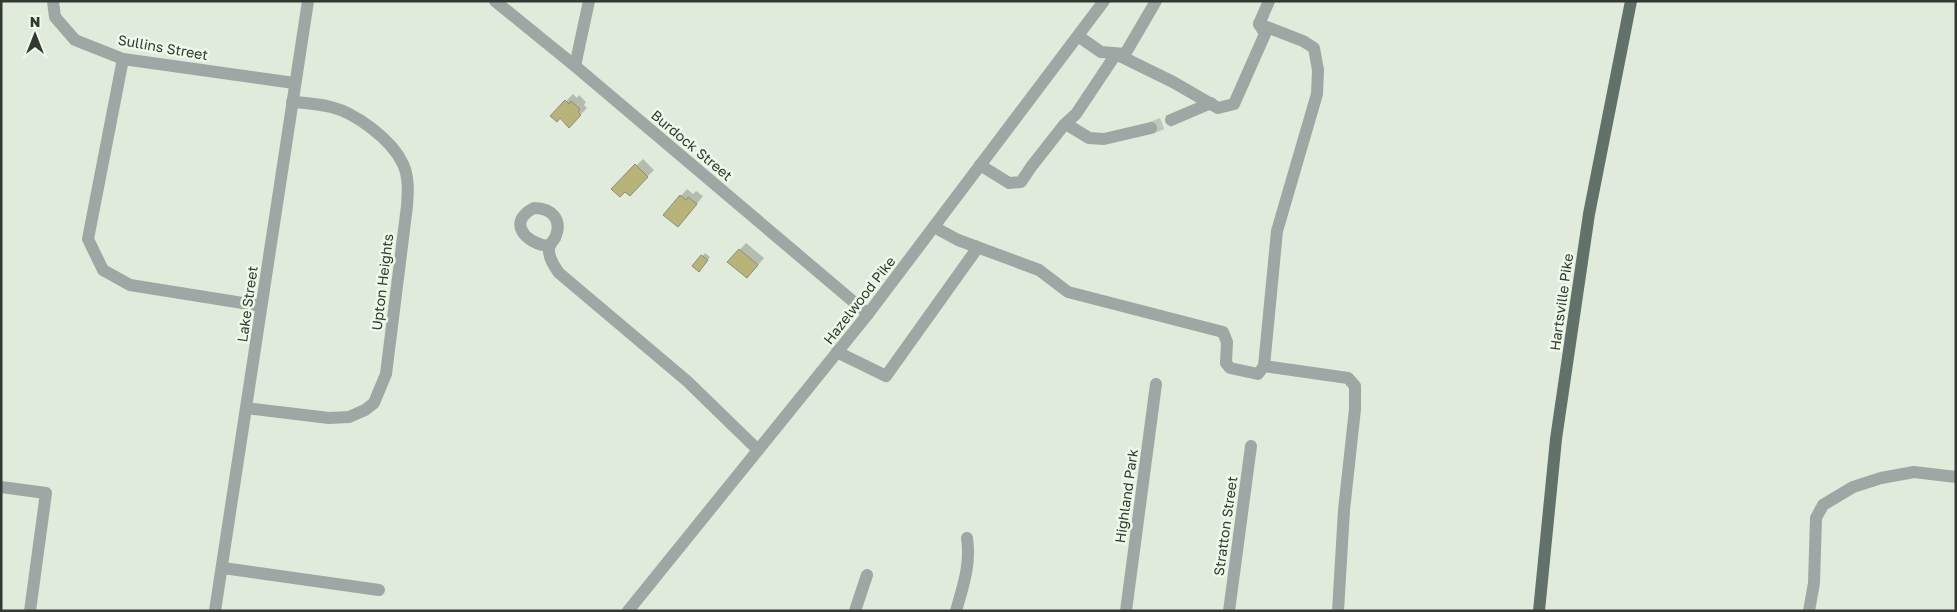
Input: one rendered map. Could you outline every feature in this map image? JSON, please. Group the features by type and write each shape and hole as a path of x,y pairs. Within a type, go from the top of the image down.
{"main road":[{"name":"Hartsville Pike","path":"1539,611 1556,439 1589,214 1631,1"}],"street":[{"name":"Sullins Street","path":"53,1 54,17 74,40 123,59 294,82"},
{"name":"Lake Street","path":"215,611 223,568 294,82 308,1"},
{"name":"Burdock Street","path":"495,1 575,66 868,314"},
{"path":"575,66 589,1"},
{"name":"Hazelwood Pike","path":"628,611 868,314 1104,1"},
{"path":"1078,36 1101,52 1125,54 1156,1"},
{"path":"1259,24 1269,1"},
{"path":"1116,54 1173,82 1218,108 1234,104 1265,34 1259,24"},
{"path":"934,227 975,246 1038,270 1068,292 1223,332 1227,342 1226,363 1230,368 1258,374 1264,366 1277,230 1317,94 1318,70 1314,48 1303,41 1259,24"},
{"path":"980,165 1009,183 1022,182 1031,167 1076,114 1116,54"},
{"path":"123,59 88,239 103,270 130,285 261,306"},
{"name":"Upton Heights","path":"246,408 328,418 349,417 365,410 374,403 386,374 407,206 408,184 403,164 382,136 347,113 332,107 292,102"},
{"path":"1171,120 1211,103"},
{"path":"1066,124 1089,138 1104,139 1150,128"},
{"path":"549,246 553,264 559,273 687,381 758,450"},
{"path":"837,352 886,376 976,250 975,246"},
{"path":"1264,366 1348,378 1355,386 1355,409 1344,510 1338,611"},
{"name":"Highland Park","path":"1126,611 1156,384"},
{"name":"Stratton Street","path":"1229,611 1251,446"},
{"path":"1810,611 1814,583 1816,518 1824,505 1853,488 1881,478 1914,472 1956,477"},
{"path":"1,488 46,493 30,611"},
{"path":"956,611 966,576 969,554 967,538"},
{"path":"223,568 379,590"},
{"path":"856,611 867,575"}],"building":[{"path":"565,100 569,104 571,101 580,109 578,112 581,115 569,128 560,118 557,122 550,116"},
{"path":"635,164 648,177 630,196 625,192 620,197 611,189"},
{"path":"680,195 686,200 688,197 697,204 678,227 663,215"},
{"path":"739,249 758,265 747,278 727,262"},
{"path":"701,255 708,260 699,272 692,266"}],"tunnel":[{"path":"1151,128 1171,120"}]}
